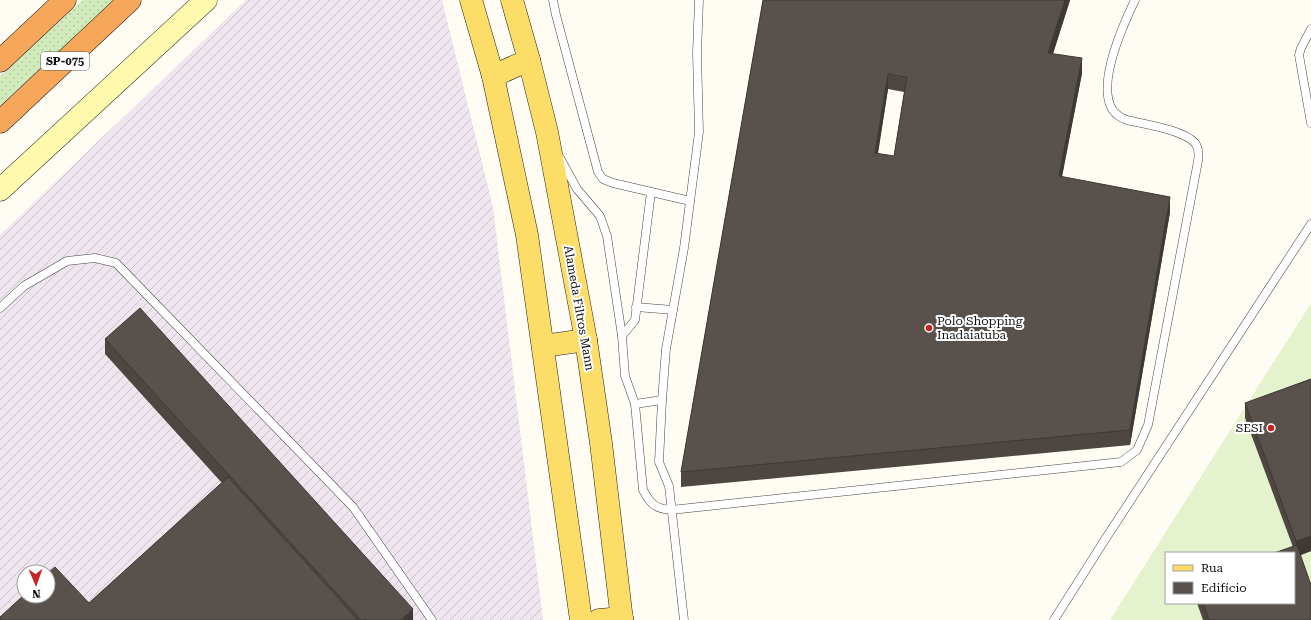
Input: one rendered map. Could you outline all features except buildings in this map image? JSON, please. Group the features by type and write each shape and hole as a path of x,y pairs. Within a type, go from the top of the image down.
{"highway":[{"path":"0,61 66,0"},
{"name":"SP-075","path":"0,122 130,0"}],"main road":[{"path":"0,190 206,0"},
{"path":"471,0 493,76 527,235 581,620"},
{"name":"Alameda Filtros Mann","path":"512,0 547,132 586,340 601,443 622,619"},
{"path":"493,76 529,60"},
{"path":"543,346 586,340"},
{"path":"599,620 622,619"}],"lane":[{"path":"553,0 598,172 603,179 612,183 690,201"},
{"path":"684,620 668,486 660,462 662,400 666,349 684,248 700,132 697,53 699,0"},
{"path":"547,132 577,189 600,216 607,236 622,336 625,376 635,404 643,490 649,501 661,509 671,510 1107,465 1121,462 1137,450 1148,425 1199,151 1196,143 1187,136 1120,117 1113,111 1109,102 1107,93 1111,62 1122,28 1135,0"},
{"path":"1311,29 1299,55 1311,123"},
{"path":"622,336 635,320 651,192"},
{"path":"1054,620 1311,224"},
{"path":"0,308 24,286 67,261 95,258 116,263 353,507 432,620"},
{"path":"636,307 673,310"},
{"path":"635,404 662,400"}],"shaded area":[{"path":"246,0 442,0 493,207 543,620 0,620 0,235"}],"green space":[{"path":"83,0 116,0 0,106 0,76"},
{"name":"SESI","path":"1311,303 1311,620 1110,620"}],"place":[{"name":"Polo Shopping Inadaiatuba","path":"929,328"},
{"name":"SESI","path":"1271,428"}]}
